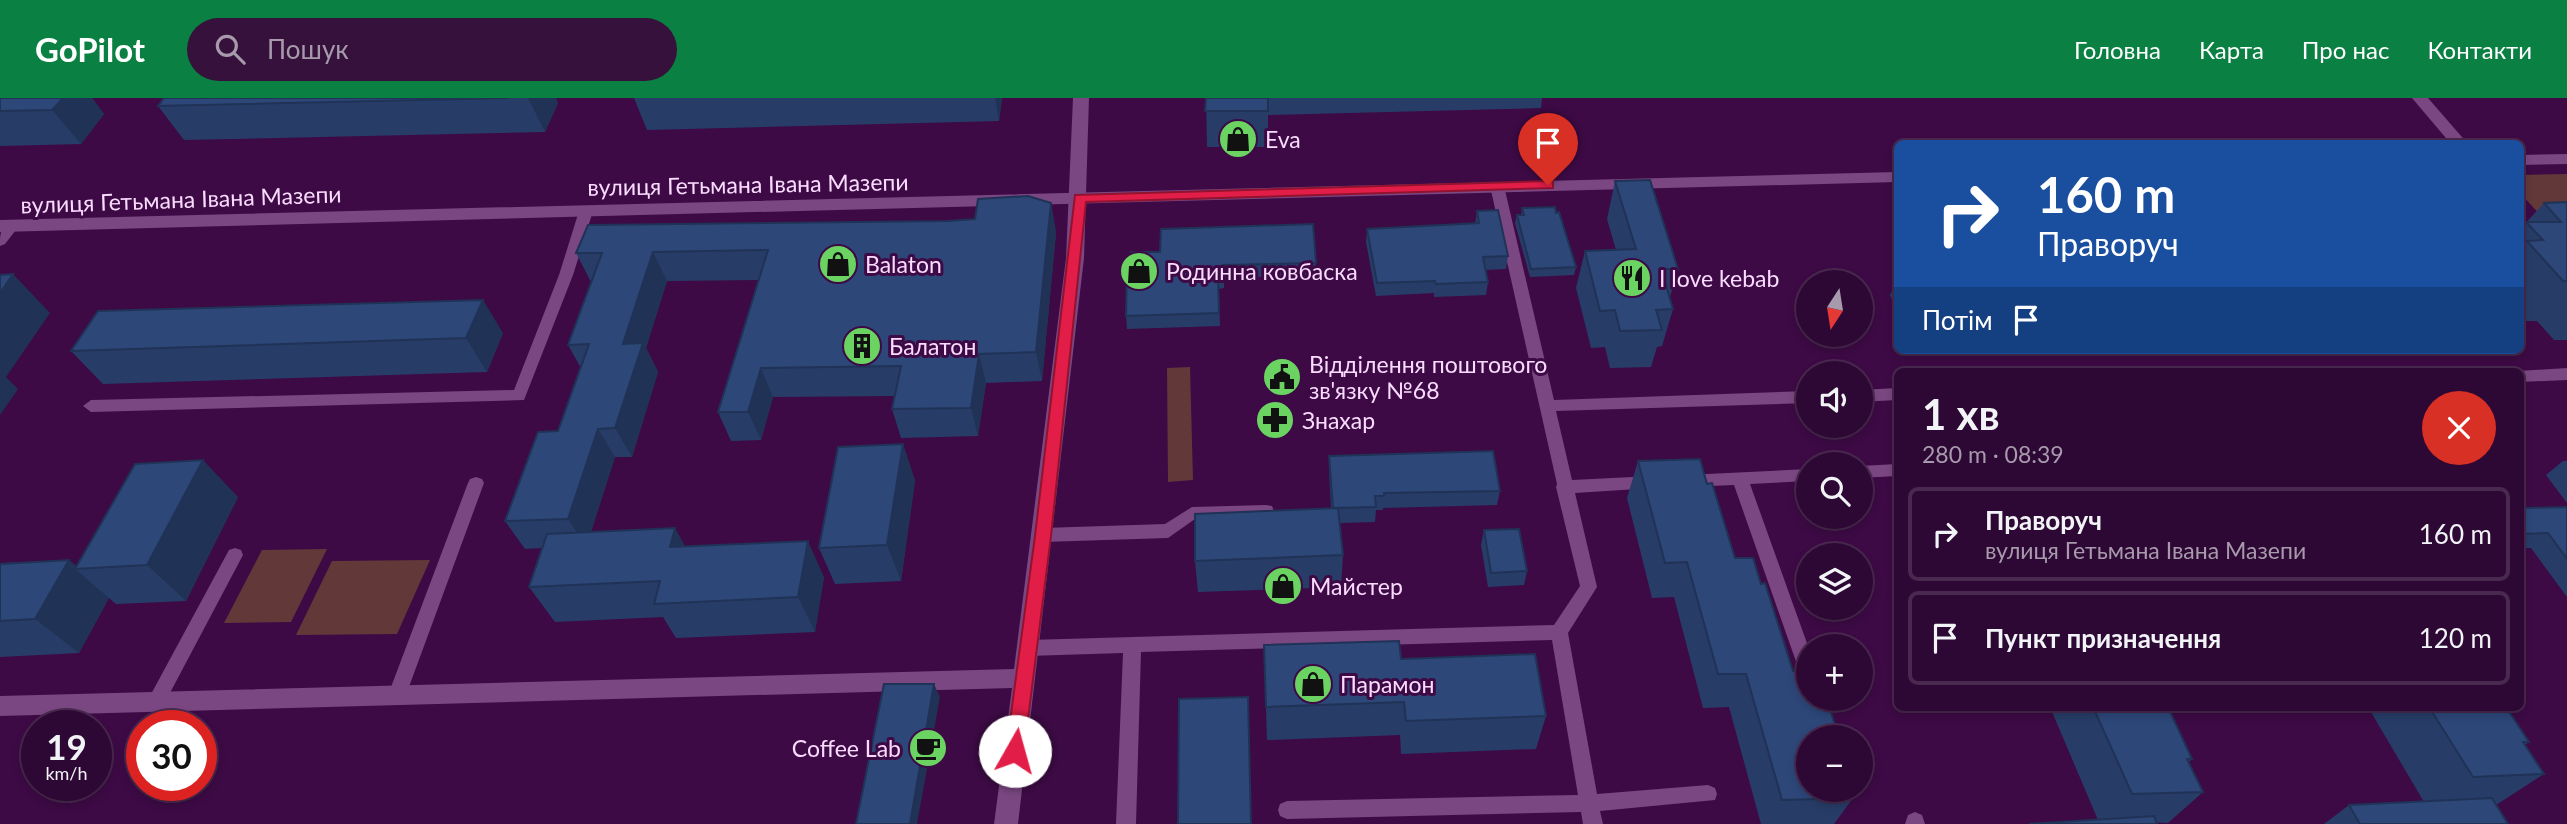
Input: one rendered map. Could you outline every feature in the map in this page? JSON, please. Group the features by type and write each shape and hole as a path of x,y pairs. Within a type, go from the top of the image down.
{"main road":[{"path":"1006,824 1075,258 1080,198 1079,128 1082,98"},
{"path":"2420,98 2457,140"},
{"path":"2524,160 2567,159"},
{"name":"вулиця Гетьмана Івана Мазепи","path":"6,226 1894,177"},
{"path":"0,706 1024,678"}],"lane":[{"path":"1497,186 1589,587 1559,632 1594,824"},
{"path":"91,406 519,396 566,275 586,211"},
{"path":"0,241 6,226"},
{"path":"2524,376 2567,374"},
{"path":"1873,395 1894,394"},
{"path":"1546,407 1796,397"},
{"path":"1873,471 1894,470"},
{"path":"1564,487 1796,476"},
{"path":"1740,478 1796,636"},
{"path":"397,695 477,483"},
{"path":"1043,536 1168,531 1192,513 1266,511"},
{"path":"156,702 235,555"},
{"path":"1028,648 1559,632"},
{"path":"1126,824 1132,645"},
{"path":"1287,810 1590,803 1708,794"}],"shaded area":[{"path":"2567,174 2567,244 2524,197 2524,175"},
{"path":"1190,367 1193,480 1168,482 1167,368"},
{"path":"327,549 291,622 224,623 262,550"},
{"path":"430,560 397,634 296,635 332,561"}],"building":[{"path":"0,98 63,98 52,110 0,111"},
{"path":"164,98 509,98 158,106"},
{"path":"1206,98 1268,98 1268,111 1205,111"},
{"path":"1650,180 1678,269 1661,269 1673,309 1656,310 1662,330 1620,331 1615,310 1600,311 1585,251 1636,249 1615,181"},
{"path":"1028,196 1051,203 1036,352 979,354 971,408 892,409 901,366 761,368 748,412 718,412 768,250 653,252 623,344 643,343 615,428 598,429 568,519 505,521 538,432 558,431 589,344 568,345 602,253 576,253 588,225 948,221 975,219 978,199"},
{"path":"2567,202 2567,281 2563,281 2527,241 2543,240 2526,222 2561,222 2544,203"},
{"path":"1555,207 1556,213 1559,212 1576,267 1531,269 1517,215 1524,215 1522,208"},
{"path":"1498,210 1508,256 1483,257 1488,282 1377,283 1367,229 1479,223 1477,211"},
{"path":"1313,224 1316,263 1223,265 1223,276 1218,276 1219,313 1126,316 1127,258 1131,258 1131,252 1160,252 1161,229"},
{"path":"13,274 0,293 0,275"},
{"path":"483,300 466,338 71,351 98,311"},
{"path":"903,444 887,545 819,548 838,447"},
{"path":"1493,451 1500,491 1384,493 1384,496 1375,496 1376,507 1333,508 1329,456"},
{"path":"1700,459 1707,484 1712,483 1735,558 1753,558 1761,584 1765,583 1793,671 1796,671 1796,711 1831,711 1835,725 1796,725 1796,800 1782,800 1746,674 1718,674 1687,562 1665,563 1638,461"},
{"path":"203,460 147,565 75,569 135,464"},
{"path":"2524,507 2567,507 2567,559 2548,533 2524,534"},
{"path":"1338,508 1343,555 1195,561 1195,514"},
{"path":"675,528 670,547 808,541 798,597 654,604 660,581 529,587 547,534"},
{"path":"1519,529 1527,571 1491,573 1484,530"},
{"path":"69,560 35,619 0,621 0,564"},
{"path":"1399,641 1401,659 1535,654 1546,716 1406,721 1404,702 1266,707 1264,645"},
{"path":"884,684 934,684 910,824 856,824"},
{"path":"1248,697 1251,824 1178,824 1179,699"},
{"path":"2095,711 2170,711 2192,759 2187,759 2203,792 2132,794"},
{"path":"2432,711 2509,711 2529,742 2523,742 2544,774 2473,777"},
{"path":"2492,798 2508,824 2360,824 2349,805"},
{"path":"2154,816 2157,824 2029,824"}],"place":[{"name":"Eva","path":"1238,139"},
{"name":"Balaton","path":"838,264"},
{"name":"Родинна ковбаска","path":"1139,271"},
{"name":"I love kebab","path":"1632,278"},
{"name":"Балатон","path":"862,346"},
{"name":"Відділення поштового зв'язку №68","path":"1282,377"},
{"name":"Знахар","path":"1275,420"},
{"name":"Майстер","path":"1283,586"},
{"name":"Парамон","path":"1313,684"},
{"name":"Coffee Lab","path":"928,748"}],"route":[{"path":"1015,751 1043,536 1080,198 1548,185"}]}
